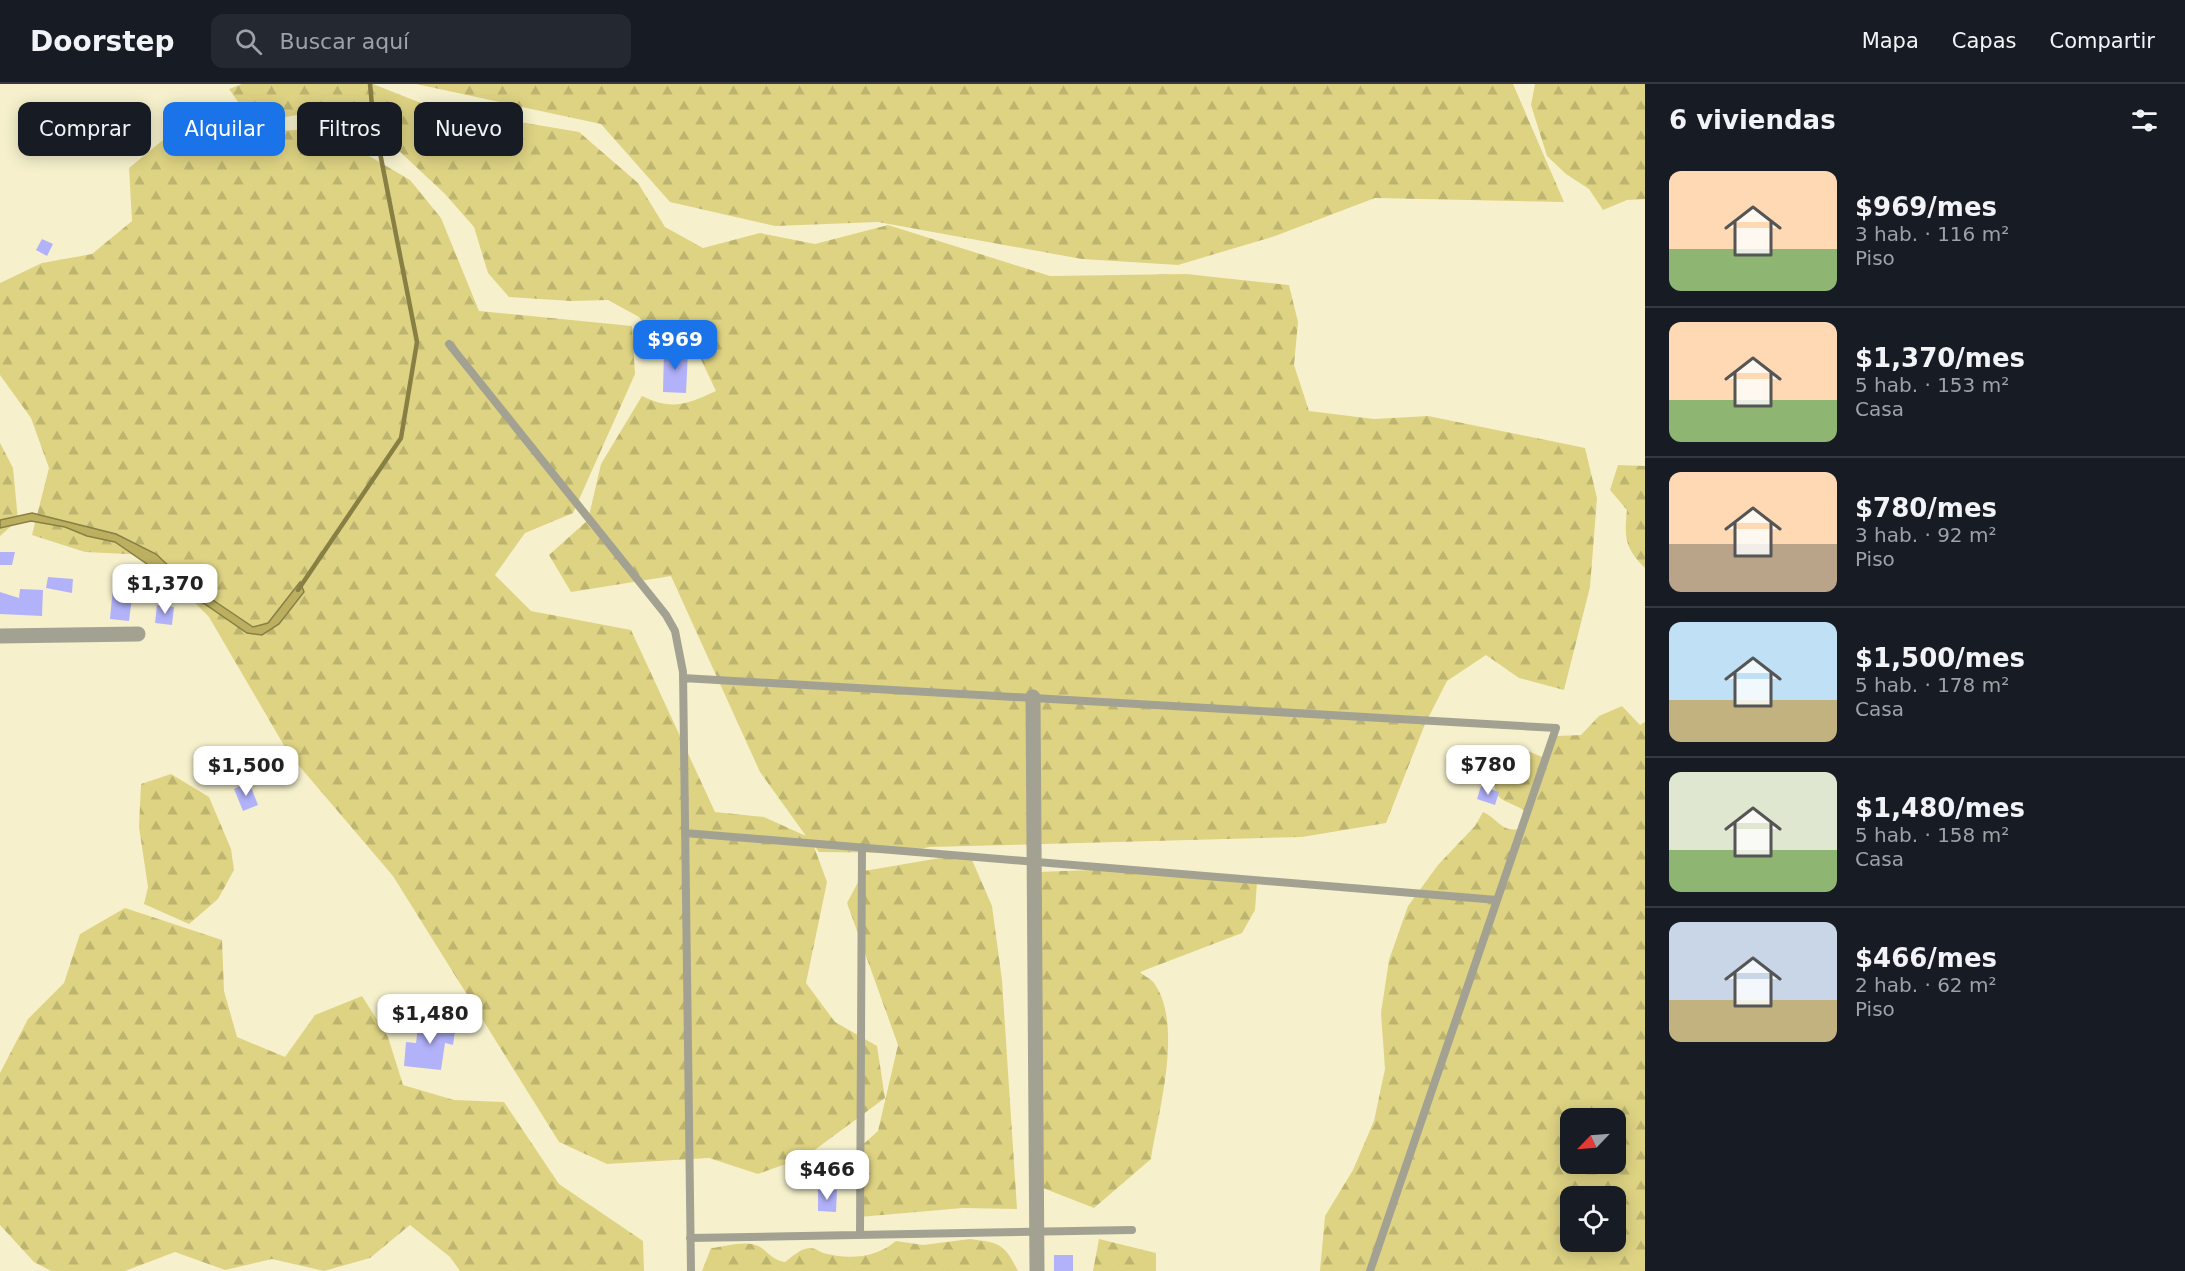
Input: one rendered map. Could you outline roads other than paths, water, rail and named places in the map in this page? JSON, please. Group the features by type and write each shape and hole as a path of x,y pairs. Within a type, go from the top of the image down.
{"street":[{"path":"0,636 138,634"},
{"path":"1033,697 1037,1271"}],"lane":[{"path":"448,344 666,615 675,631 683,678 691,1271"},
{"path":"683,678 1556,728 1370,1271"},
{"path":"685,833 1497,900"},
{"path":"860,1235 862,848"},
{"path":"690,1238 1132,1230"}],"waterway":[{"path":"298,590 401,438 417,342 373,117 370,84"}]}
